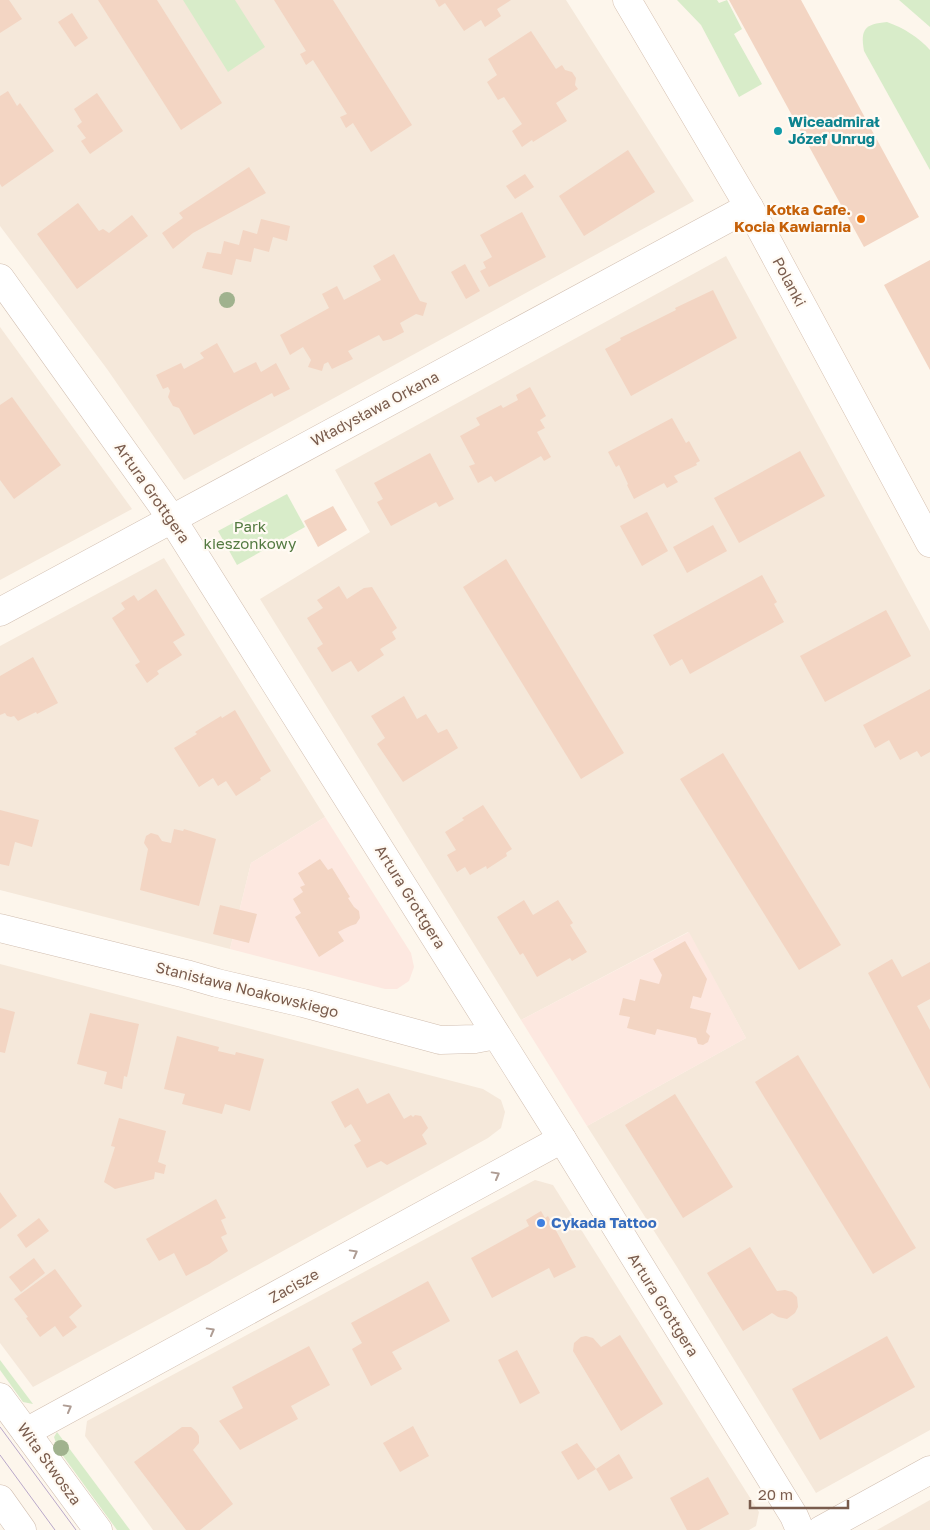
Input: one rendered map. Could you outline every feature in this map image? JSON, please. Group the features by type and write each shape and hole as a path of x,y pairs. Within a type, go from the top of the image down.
{"street":[{"name":"Polanki","path":"627,0 749,208 930,543"},
{"name":"Władysława Orkana","path":"0,612 749,208"},
{"name":"Artura Grottgera","path":"0,278 172,519 562,1140 794,1516 800,1530"},
{"name":"Stanisława Noakowskiego","path":"0,928 303,1003 440,1040 475,1039 496,1035"},
{"name":"Zacisze","path":"26,1432 562,1140"},
{"name":"Wita Stwosza","path":"0,1397 98,1530"},
{"path":"821,1530 930,1470"},
{"path":"0,1499 22,1530"}],"shaded area":[{"path":"0,0 566,0 694,201 184,480 107,369 0,226"},
{"path":"726,256 930,631 930,1430 816,1493 677,1267 587,1126 746,1038 688,932 521,1020 260,599 370,532 335,470"},
{"path":"0,327 132,509 0,580"},
{"path":"164,558 325,817 251,863 230,949 0,890 0,646"},
{"path":"325,817 411,953 414,967 409,981 397,989 385,989 230,949 251,863"},
{"path":"689,932 746,1038 587,1126 521,1020"},
{"path":"0,964 483,1089 501,1100 505,1112 501,1128 488,1138 33,1387 0,1343"},
{"path":"535,1180 553,1185 759,1512 756,1526 749,1530 153,1530 85,1436 87,1421"},
{"path":"930,1500 930,1530 877,1530"}],"green space":[{"path":"183,0 235,0 265,47 228,72"},
{"path":"677,0 717,0 719,3 727,0 742,29 734,34 762,84 739,97 701,25"},
{"path":"899,0 930,0 930,27"},
{"path":"887,22 910,33 930,50 930,170 864,51 863,37 866,29 874,24"},
{"name":"Park kieszonkowy","path":"287,494 305,527 237,565 218,531"},
{"path":"0,1360 33,1404 23,1402 0,1370"},
{"path":"57,1432 130,1530 117,1530 58,1449 54,1437"}],"building":[{"path":"0,0 9,0 22,19 0,33"},
{"path":"98,0 157,0 222,103 181,130"},
{"path":"274,0 333,0 412,125 371,152 353,123 346,128 340,117 347,114 313,60 306,65 300,54 306,51"},
{"path":"435,0 511,0 497,9 501,16 485,27 481,20 464,31 445,3 439,7"},
{"path":"729,0 801,0 919,217 864,247"},
{"path":"72,13 88,38 75,47 58,22"},
{"path":"531,31 556,69 562,65 565,70 572,72 576,78 575,85 578,89 556,103 567,121 522,147 512,131 522,124 504,97 498,100 487,82 497,75 488,59"},
{"path":"8,91 17,106 20,103 54,151 2,187 0,184 0,96"},
{"path":"97,93 123,131 90,154 81,141 86,138 77,126 82,122 74,109"},
{"path":"628,150 655,192 584,236 559,196"},
{"path":"249,167 266,193 193,233 173,249 162,233 183,218 179,213"},
{"path":"525,174 534,187 515,199 506,186"},
{"path":"78,203 99,231 103,229 109,233 132,215 148,236 77,289 37,234"},
{"path":"522,212 546,257 489,287 480,271 486,268 483,262 492,257 480,235"},
{"path":"261,219 290,226 287,241 273,237 269,252 254,248 251,262 236,259 232,275 202,268 207,252 221,254 224,241 239,245 243,230 257,234"},
{"path":"394,254 420,301 427,303 423,316 416,314 400,323 404,332 391,339 383,341 379,335 348,351 353,359 332,369 328,362 324,364 322,371 308,367 311,360 303,347 290,355 280,335 329,308 322,294 337,286 344,300 381,280 373,266"},
{"path":"930,260 930,370 884,285"},
{"path":"465,264 480,291 466,299 451,272"},
{"path":"713,290 737,338 631,396 605,349 621,340 620,338"},
{"path":"217,343 234,373 256,362 261,372 276,363 290,389 274,397 272,393 194,435 179,408 173,406 168,397 170,391 168,387 163,389 156,375 181,363 184,369 204,358 200,353"},
{"path":"530,387 546,416 540,420 545,428 537,432 551,457 544,461 541,456 495,482 491,476 478,483 469,466 475,464 460,436 480,425 476,418 501,405 503,408 518,400 516,395"},
{"path":"12,397 61,465 14,499 0,480 0,405"},
{"path":"672,418 686,443 689,441 700,461 696,463 697,465 674,476 678,482 667,488 664,483 634,499 619,465 616,467 608,452"},
{"path":"800,451 825,496 739,543 714,498"},
{"path":"430,453 454,499 439,507 436,502 391,526 377,502 383,499 374,483"},
{"path":"333,506 347,530 318,547 304,521"},
{"path":"647,512 668,551 642,566 620,526"},
{"path":"713,525 727,551 687,573 673,547"},
{"path":"506,559 624,753 581,779 463,587"},
{"path":"762,575 777,602 774,604 784,622 690,674 682,659 670,666 653,635"},
{"path":"339,586 347,599 364,588 372,587 397,628 392,632 396,639 380,649 384,655 358,672 351,661 332,672 317,648 323,644 307,618 323,608 317,600"},
{"path":"156,589 185,635 173,642 182,655 157,671 159,674 147,683 135,665 140,662 112,618 125,609 121,603 134,595 138,601"},
{"path":"886,610 911,656 825,702 800,656"},
{"path":"33,657 58,703 18,721 14,716 7,716 5,713 0,715 0,676"},
{"path":"930,689 930,752 921,757 917,751 900,760 889,740 875,748 863,725"},
{"path":"404,696 417,719 426,714 438,733 447,729 458,748 403,782 377,744 385,738 371,716"},
{"path":"235,710 271,771 260,778 261,780 236,796 226,781 218,786 213,778 199,787 174,748 197,734 195,732"},
{"path":"723,753 841,945 799,970 680,779"},
{"path":"483,805 512,849 506,853 507,856 487,869 486,866 470,875 465,867 457,872 447,855 456,850 445,832 464,820 462,818"},
{"path":"0,810 39,820 32,847 15,842 9,866 0,864"},
{"path":"174,829 183,831 184,829 216,839 199,906 140,890 148,849 144,843 146,836 151,833 158,835 162,841 171,843"},
{"path":"320,859 328,870 332,868 350,897 348,898 359,911 360,918 356,924 338,932 344,941 319,957 295,917 301,913 293,899 303,892 300,887 305,885 298,873"},
{"path":"524,900 533,915 558,900 573,923 570,925 587,952 572,961 570,958 537,977 523,953 520,955 497,917"},
{"path":"220,905 257,914 249,943 213,934"},
{"path":"685,941 707,979 701,998 693,996 690,1008 711,1013 706,1032 710,1036 708,1042 703,1045 698,1044 696,1038 657,1029 655,1035 627,1028 630,1017 619,1015 623,998 635,1001 640,979 659,984 662,975 653,959"},
{"path":"892,959 902,977 930,962 930,999 917,1006 930,1030 930,1089 868,973"},
{"path":"0,1008 15,1012 5,1053 0,1052"},
{"path":"90,1013 139,1024 127,1077 124,1076 122,1089 104,1084 107,1072 77,1064"},
{"path":"177,1036 219,1047 218,1051 235,1055 236,1052 264,1059 250,1111 225,1104 222,1114 182,1104 185,1094 164,1089"},
{"path":"798,1055 916,1248 873,1274 755,1082"},
{"path":"358,1088 367,1104 389,1093 404,1119 411,1115 413,1117 415,1115 421,1116 428,1128 422,1135 427,1144 387,1165 381,1161 367,1168 354,1145 361,1141 351,1124 345,1128 331,1102"},
{"path":"675,1094 733,1187 683,1218 625,1125"},
{"path":"119,1118 166,1131 158,1162 166,1165 164,1174 155,1172 154,1179 115,1189 104,1182 115,1147 111,1146"},
{"path":"0,1192 17,1216 0,1229"},
{"path":"216,1199 226,1218 221,1220 227,1234 221,1237 228,1251 186,1276 174,1253 159,1261 146,1239"},
{"path":"541,1211 545,1218 548,1216 576,1267 554,1278 549,1268 492,1298 471,1258 529,1226 526,1220"},
{"path":"39,1218 49,1231 26,1248 17,1235"},
{"path":"750,1247 777,1291 785,1290 792,1292 797,1297 798,1307 795,1313 787,1319 772,1313 743,1331 707,1273"},
{"path":"34,1258 45,1273 21,1292 9,1277"},
{"path":"55,1269 82,1306 69,1317 77,1327 63,1337 55,1326 40,1337 14,1299"},
{"path":"428,1281 450,1321 392,1352 402,1369 371,1386 352,1349 362,1343 351,1323"},
{"path":"620,1335 663,1404 621,1431 573,1351 574,1343 581,1337 593,1338 601,1347"},
{"path":"887,1336 915,1387 820,1440 792,1389"},
{"path":"309,1346 330,1385 291,1406 298,1419 240,1450 219,1421 243,1408 232,1387"},
{"path":"517,1350 540,1393 520,1404 498,1360"},
{"path":"413,1426 429,1456 400,1472 383,1443"},
{"path":"182,1427 191,1427 197,1432 199,1443 193,1450 233,1504 200,1530 186,1530 134,1462"},
{"path":"577,1443 596,1469 578,1480 561,1452"},
{"path":"619,1454 633,1478 609,1491 596,1469"},
{"path":"708,1477 729,1514 699,1530 687,1530 670,1498"}],"tram line":[{"path":"0,1427 76,1530"},
{"path":"0,1455 55,1530"}],"place":[{"name":"Wiceadmirał Józef Unrug","path":"778,131"},
{"name":"Kotka Cafe. Kocia Kawiarnia","path":"861,219"},
{"name":"Cykada Tattoo","path":"541,1223"}]}
